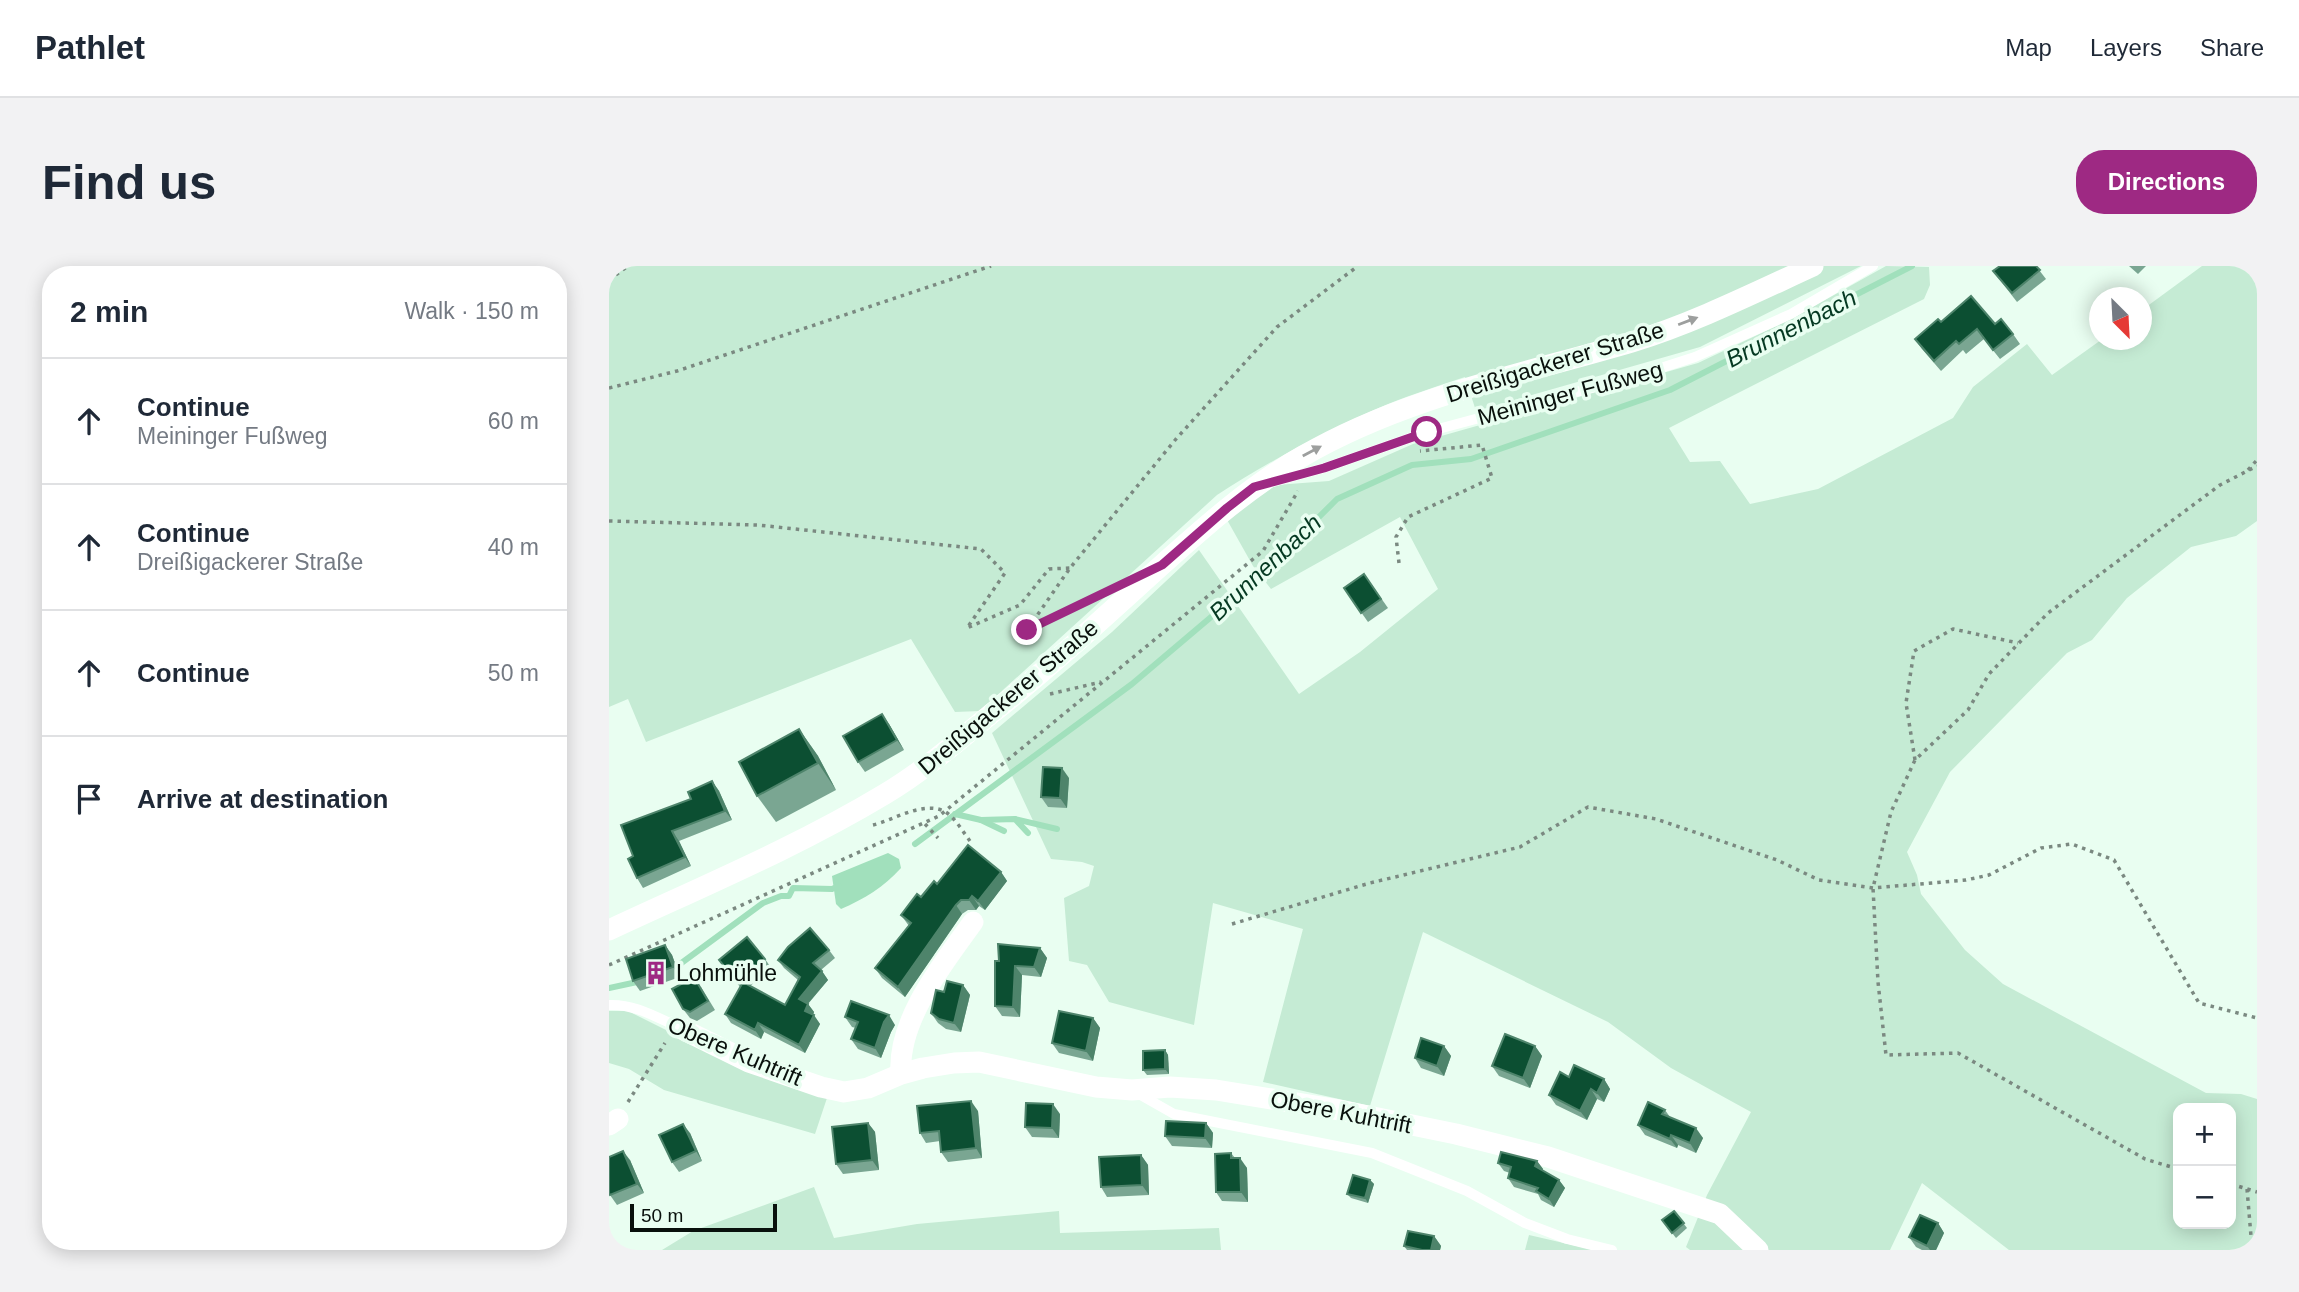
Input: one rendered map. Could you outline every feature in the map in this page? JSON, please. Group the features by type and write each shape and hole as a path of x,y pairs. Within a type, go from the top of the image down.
{"street":[{"name":"Dreißigackerer Straße","path":"609,930 778,851 885,794 1003,705 1227,508 1303,456 1400,410 1501,377 1634,341 1739,300 1812,266"},
{"path":"901,1074 903,1046 927,987 973,922"},
{"name":"Obere Kuhtrift","path":"676,1026 749,1062 821,1087 844,1092 868,1088 901,1074 954,1063 979,1062 1096,1087 1216,1090 1456,1134 1535,1154 1720,1214 1758,1250"}],"lane":[{"name":"Meininger Fußweg","path":"1254,487 1324,468 1427,432 1636,376 1695,357 1791,314 1873,266"},
{"name":"Obere Kuhtrift","path":"609,1005 642,1010 676,1026"},
{"path":"1132,1090 1174,1114 1373,1153 1467,1191 1525,1223 1567,1239 1612,1250"}],"path":[{"path":"609,280 628,266"},
{"path":"609,388 677,371 753,347 991,266"},
{"path":"1101,594 1027,630 1070,568 1175,439 1277,327 1359,266"},
{"path":"1399,564 1396,537 1408,517 1492,478 1482,445"},
{"path":"2247,472 2257,460"},
{"path":"2173,1167 2145,1159 1958,1053 1886,1055 1878,982 1873,888 1891,812 1915,761 1968,710 1989,674 2048,613 2220,485 2257,466"},
{"path":"609,965 925,824 945,811 1263,551 1293,500"},
{"path":"609,521 758,525 981,550 1005,573 967,628 1020,605 1049,569 1070,568"},
{"path":"1915,761 1906,703 1914,651 1953,629 2019,643"},
{"path":"1053,686 1049,695 1103,681"},
{"path":"1232,924 1370,883 1520,847 1588,807 1655,819 1777,860 1819,880 1873,888 1966,880 1989,875 2041,848 2072,844 2114,860 2199,1003 2257,1018"},
{"path":"945,811 970,841"},
{"path":"925,824 938,838"},
{"path":"613,1122 676,1026"},
{"path":"2236,1186 2257,1192"},
{"path":"2246,1189 2251,1236 2257,1243"}],"shaded area":[{"path":"609,266 1861,266 1700,347 1476,411 1465,377 1396,401 1333,429 1274,460 1217,495 980,711 955,712 911,639 646,742 628,699 609,707"},
{"path":"1886,266 1929,267 1930,285 1924,299 1669,428 1690,462 1720,461 1750,504 1818,489 1953,418 1973,387 2027,344 2052,375 2089,349 2152,350 2152,303 2202,266 2257,266 2257,521 2236,536 2191,547 2127,598 2092,640 2067,653 1950,772 1907,852 1917,875 1921,894 1965,950 2003,984 2206,1093 2241,1094 2257,1099 2257,1250 2009,1250 1922,1183 1890,1250 1690,1250 1686,1247 1707,1195 1751,1112 1671,1068 1608,1022 1423,932 1370,1106 1263,1082 1303,929 1213,903 1194,1025 1109,1002 1087,965 1069,961 1064,898 1089,886 1094,866 1051,859 992,733 1112,632 1199,550 1299,694 1360,652 1438,589 1400,517 1271,589 1253,566 1226,518 1276,485 1329,481 1413,444 1698,363 1791,319"},
{"path":"888,853 899,859 901,868 873,892 841,909 836,904 832,876"},
{"path":"609,1011 628,1011 708,1051 827,1098 815,1134 664,1090 629,1069 609,1063"},
{"path":"814,1187 834,1238 917,1224 1059,1211 1060,1233 1219,1228 1221,1250 662,1250 693,1231"},
{"path":"1529,1235 1594,1250 1525,1250"}],"building":[{"path":"2000,266 2036,266 2040,270 2012,293 1993,271"},
{"path":"1971,296 1995,324 2001,319 2013,334 1993,350 1977,329 1959,344 1956,341 1934,361 1915,339 1938,319 1941,322"},
{"path":"1364,574 1381,599 1361,613 1344,588"},
{"path":"882,714 897,740 858,762 843,736"},
{"path":"799,729 818,763 757,796 739,762"},
{"path":"1043,767 1062,768 1060,798 1041,797"},
{"path":"712,781 725,811 672,831 685,857 637,878 628,859 633,856 621,825 691,799 688,792"},
{"path":"968,845 1001,872 978,901 972,896 956,905 898,987 875,968 911,923 901,915 917,894 921,897 934,881 937,884"},
{"path":"810,928 829,950 813,963 822,971 799,999 808,1004 805,1011 814,1015 799,1045 758,1023 755,1030 725,1014 743,982 785,1005 800,977 778,960 788,947"},
{"path":"747,937 765,959 737,982 719,960"},
{"path":"998,944 1040,948 1034,967 1015,966 1013,1007 995,1006 995,961 999,961"},
{"path":"665,945 673,967 633,981 626,959"},
{"path":"694,977 708,1001 690,1012 683,1009 672,989"},
{"path":"947,981 963,985 954,1023 939,1019 931,1013 936,990 944,992"},
{"path":"851,1001 889,1015 875,1048 851,1039 858,1022 845,1017"},
{"path":"1059,1011 1093,1018 1086,1051 1052,1043"},
{"path":"1505,1034 1535,1046 1523,1078 1492,1066"},
{"path":"1421,1038 1444,1046 1437,1066 1415,1058"},
{"path":"1165,1050 1165,1069 1143,1070 1143,1051"},
{"path":"1574,1065 1604,1079 1597,1093 1591,1089 1580,1111 1549,1095 1560,1072 1569,1077"},
{"path":"971,1101 976,1148 941,1152 939,1131 920,1133 917,1106"},
{"path":"1648,1102 1665,1110 1662,1114 1696,1128 1690,1143 1671,1135 1670,1139 1638,1125"},
{"path":"1026,1103 1053,1104 1052,1128 1025,1127"},
{"path":"1166,1121 1206,1123 1205,1138 1165,1136"},
{"path":"868,1123 872,1160 836,1164 832,1127"},
{"path":"683,1124 696,1151 672,1162 659,1135"},
{"path":"623,1151 637,1184 610,1195 609,1157"},
{"path":"1501,1152 1537,1161 1535,1166 1559,1180 1549,1199 1536,1191 1538,1188 1508,1178 1511,1167 1498,1163"},
{"path":"1231,1153 1231,1158 1240,1158 1241,1192 1216,1192 1215,1154"},
{"path":"1141,1155 1142,1185 1101,1187 1099,1157"},
{"path":"1353,1175 1370,1180 1365,1198 1347,1194"},
{"path":"1674,1211 1684,1223 1672,1233 1662,1220"},
{"path":"1920,1215 1938,1223 1927,1246 1909,1237"},
{"path":"1408,1231 1434,1236 1431,1250 1404,1246"}],"waterway":[{"name":"Brunnenbach","path":"915,844 1132,684 1263,573 1337,499 1412,465 1471,459 1670,390 1912,266"},
{"path":"955,814 981,820 1004,831"},
{"path":"1015,819 1057,829"},
{"path":"981,820 1015,819 1028,833"},
{"name":"Brunnenbach","path":"676,967 763,903 789,896 793,888 832,889 839,886"},
{"name":"Brunnenbach","path":"609,988 637,982"}],"place":[{"name":"Lohmühle","path":"656,973"}],"route":[{"path":"1027,630 1162,565 1254,487 1324,468 1427,432"}]}
